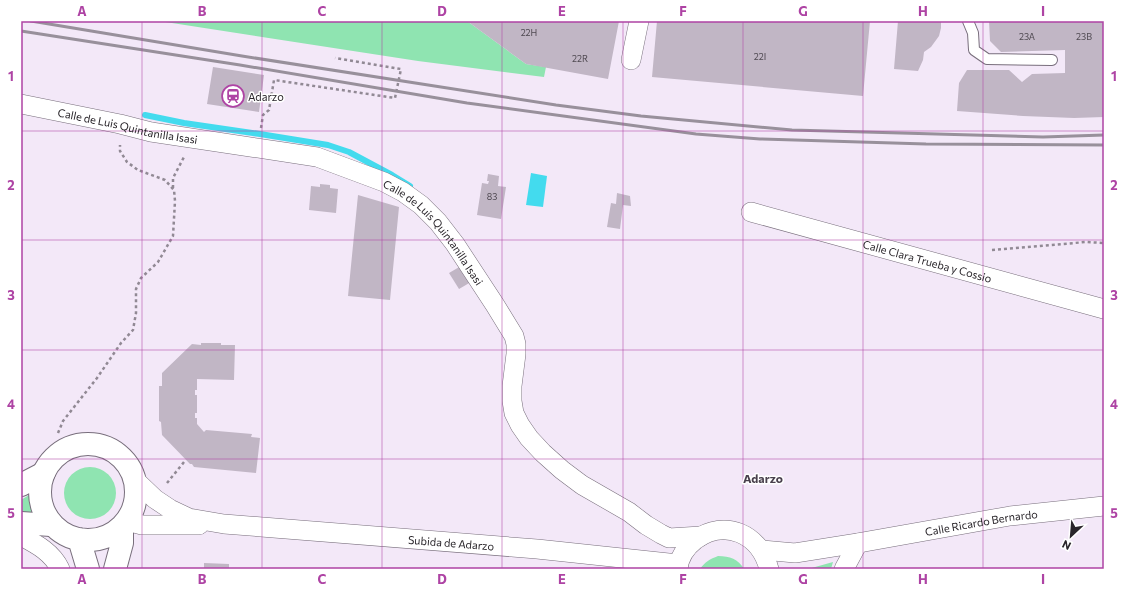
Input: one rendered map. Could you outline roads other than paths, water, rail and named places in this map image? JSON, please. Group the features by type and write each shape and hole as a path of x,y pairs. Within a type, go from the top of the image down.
{"main road":[{"path":"21,523 51,525 69,536 79,539 97,539 106,536 124,524 133,511 137,488 132,469 125,460 119,454 107,447 97,444 82,444 67,448 54,457 44,473 40,486 44,513 51,525"},
{"path":"21,485 44,473"},
{"path":"115,569 122,543 124,524"},
{"path":"79,539 88,569"}],"street":[{"path":"631,60 639,21"},
{"name":"Calle de Luis Quintanilla Isasi","path":"21,104 120,124 150,132 317,157 384,182 403,192 421,205 438,222 459,250 514,336 516,354 512,386 512,401 514,413 529,438 562,470 582,485 629,512 661,534 669,538 701,536"},
{"name":"Calle Clara Trueba y Cossio","path":"751,212 1104,309"},
{"name":"Subida de Adarzo","path":"135,480 155,499 170,509 189,518 224,524 530,549 678,567"},
{"name":"Calle Ricardo Bernardo","path":"795,553 1010,516 1104,506"},
{"name":"Subida de Adarzo","path":"124,524 224,524"},
{"path":"678,567 683,553 691,543 701,536 714,531 728,530 741,533 753,540 762,550 767,560 769,569"},
{"path":"21,536 43,548 56,563"},
{"path":"844,569 858,543"},
{"path":"762,550 795,553"},
{"path":"773,569 795,553"}],"lane":[{"path":"968,21 973,33 974,50 987,59 1052,60"}],"water":[{"path":"531,173 547,176 543,207 526,205"}],"waterway":[{"path":"145,115 184,123 328,145 349,152 410,186"}],"railway":[{"path":"31,21 242,56 556,105 641,116 792,130 1043,137 1104,135"},
{"path":"21,31 240,65 467,103 696,134 760,139 926,144 1104,145"}],"place":[{"name":"Adarzo","path":"233,96"}],"district":[{"name":"Adarzo","path":"763,478"}]}
